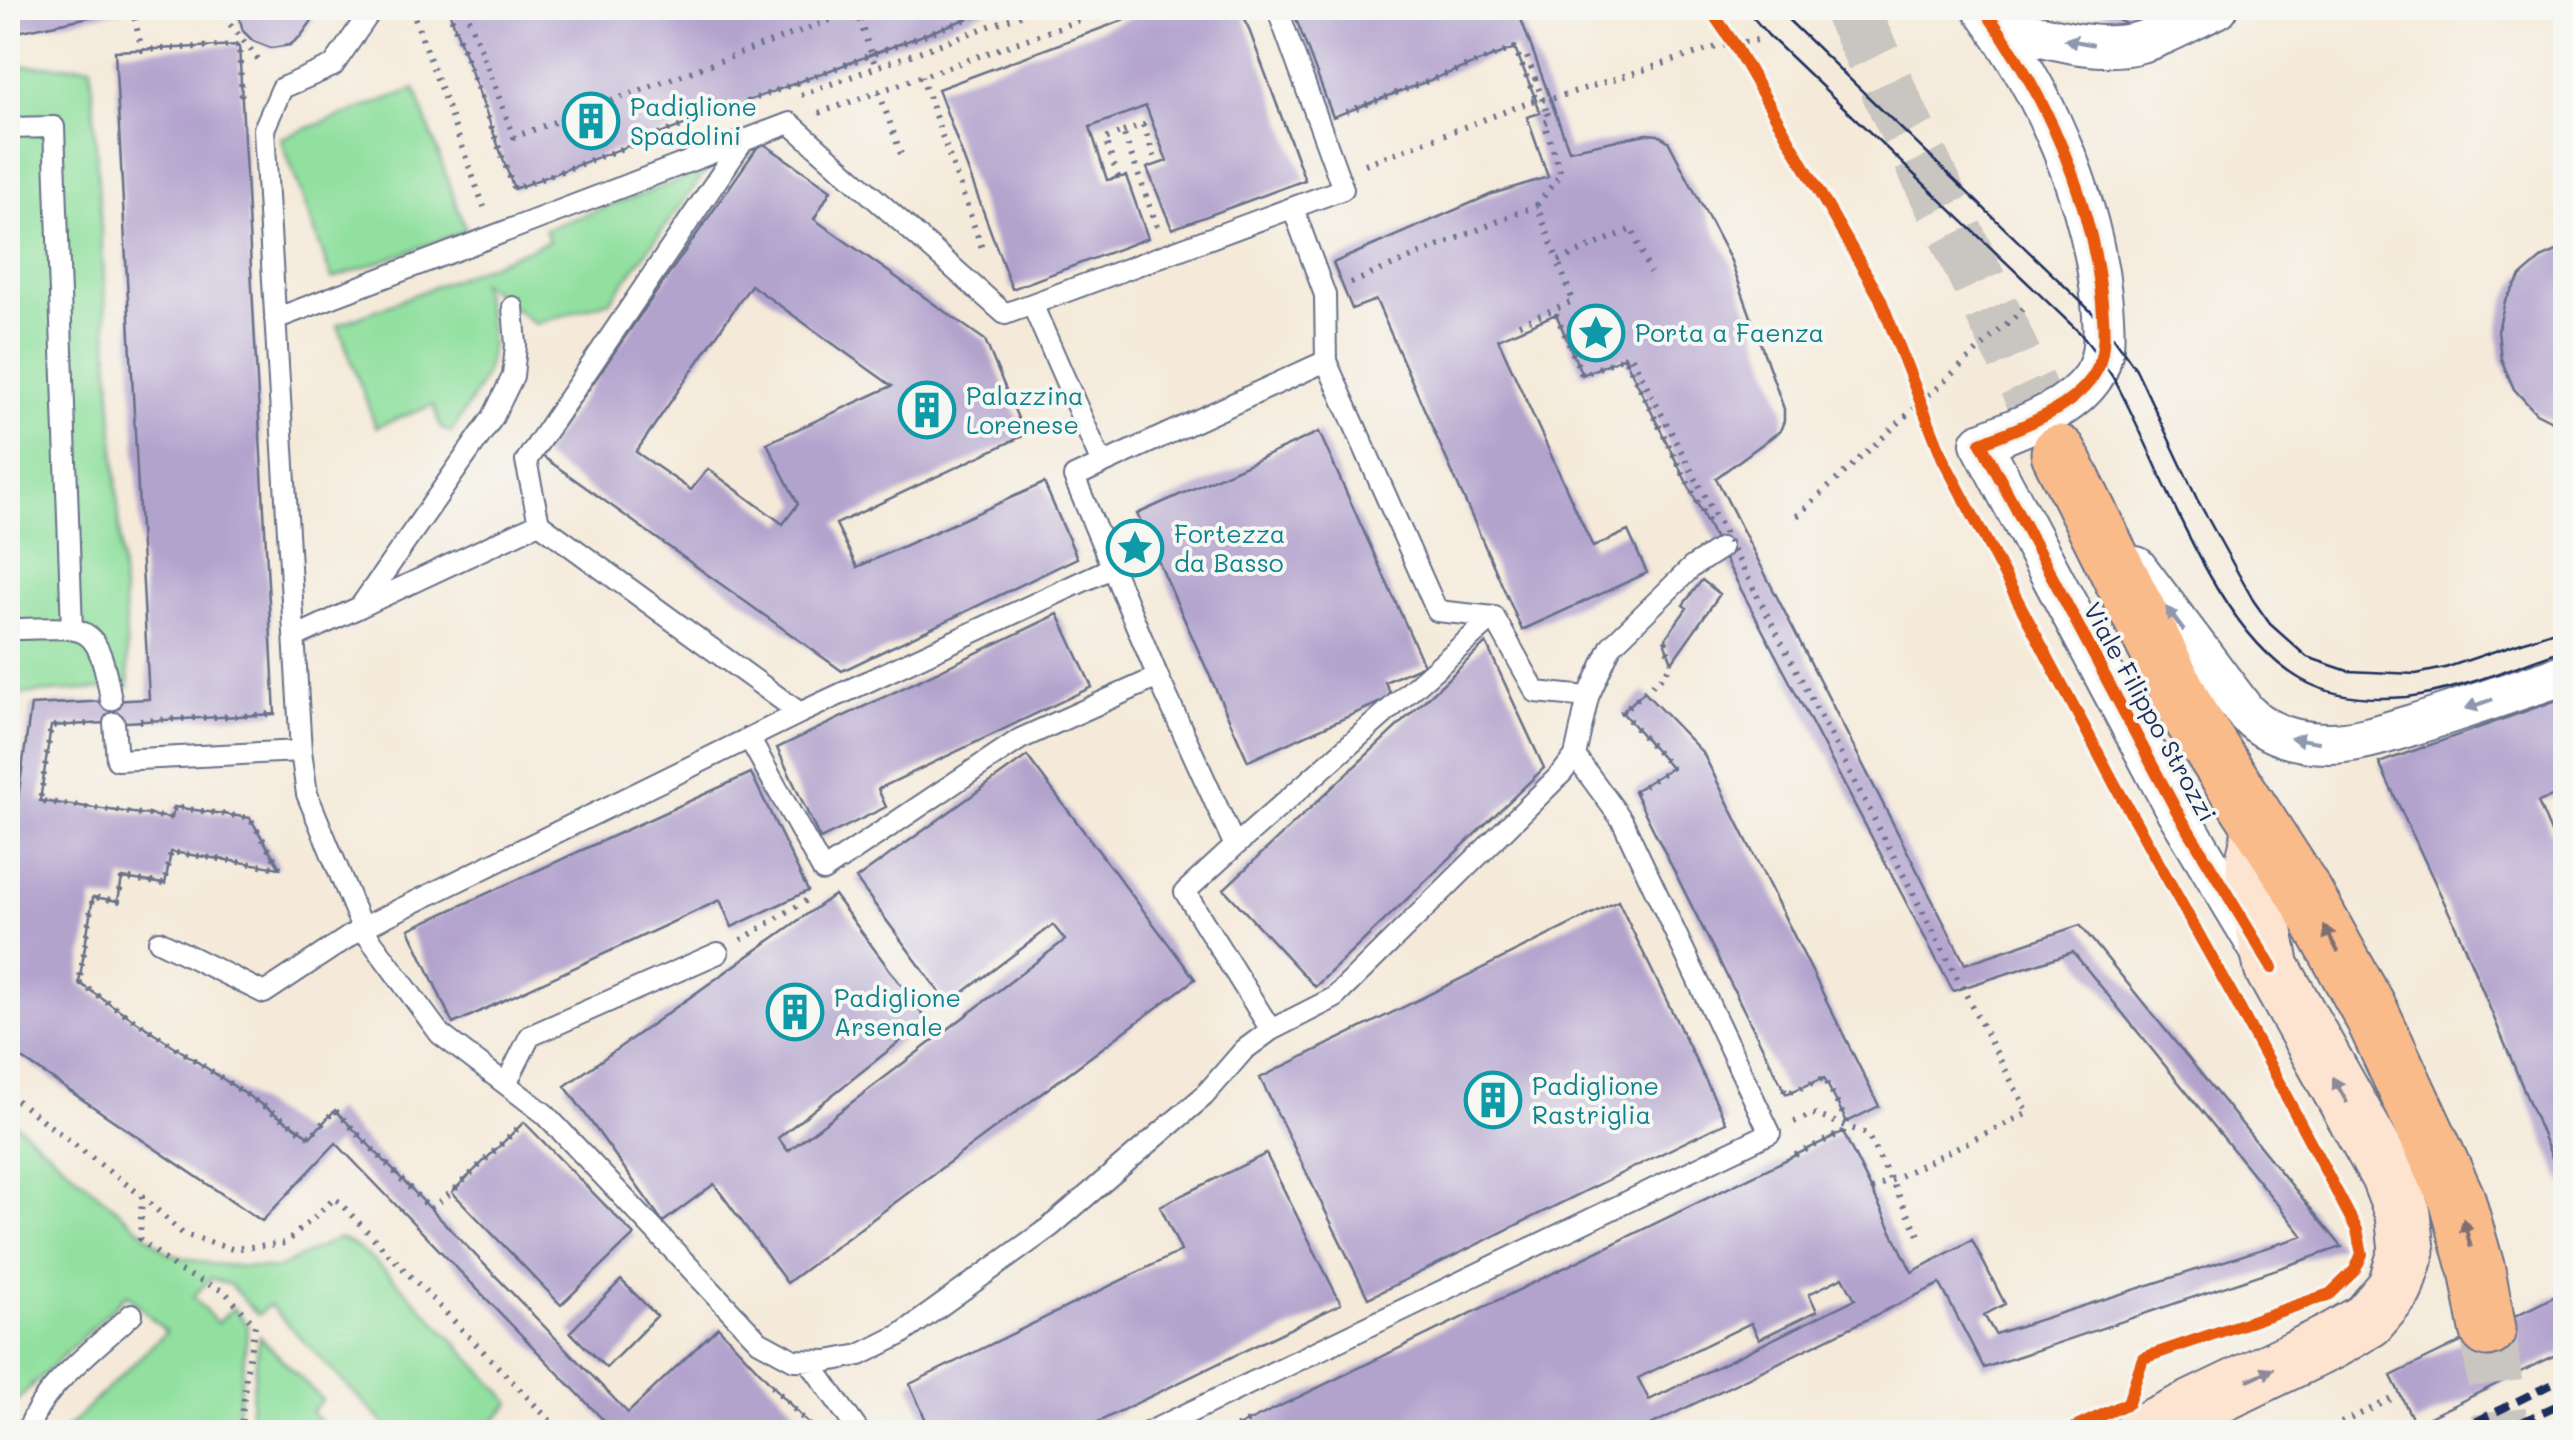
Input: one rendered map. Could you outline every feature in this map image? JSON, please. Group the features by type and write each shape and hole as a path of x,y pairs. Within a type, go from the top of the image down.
{"main road":[{"name":"Viale Filippo Strozzi","path":"2067,470 2191,718 2261,828"},
{"path":"2261,828 2344,962 2442,1162 2457,1199 2488,1328"}],"street":[{"path":"1990,16 2110,47 2134,44 2217,8"},
{"name":"Viale Filippo Strozzi","path":"1990,16 2023,69 2064,155 2098,267 2104,324 2098,370 2076,396 1981,443 2175,808 2272,968"},
{"name":"Viale Filippo Strozzi","path":"2067,470 2257,724 2294,739 2331,743 2391,731 2566,674"},
{"name":"Viale Filippo Strozzi","path":"2175,808 2261,828"},
{"path":"2142,1432 2348,1333 2383,1305 2404,1265 2406,1229 2399,1200 2272,968 2254,876 2261,828"}],"lane":[{"path":"373,8 332,66 282,88 264,129 300,752 307,794 362,928 440,1034 545,1114 760,1341 794,1360 860,1356 900,1335 1050,1227 1204,1096 1244,1050 1271,1030 1334,998 1576,756 1588,697 1611,646 1692,567 1721,548"},
{"path":"275,318 790,123 1005,314 1344,188 1277,8"},
{"path":"8,128 54,126 72,628"},
{"path":"742,143 526,461 539,523 800,712"},
{"path":"1293,208 1326,294 1326,361 1438,610 1494,617"},
{"path":"1032,304 1102,464"},
{"path":"360,607 493,416 513,376 513,308"},
{"path":"1236,846 1158,677 1074,477 1326,361"},
{"path":"294,637 539,523"},
{"path":"159,942 264,993 362,928 800,712 1111,568"},
{"path":"1494,617 1536,692 1588,697"},
{"path":"1271,1030 1186,892 1494,617"},
{"path":"8,628 72,628 90,635 100,647 111,700"},
{"path":"749,738 823,871 1020,738 1158,677"},
{"path":"114,723 117,760 300,752"},
{"path":"1150,1432 1770,1134 1622,820 1576,756"},
{"path":"506,1084 530,1036 718,953"},
{"path":"28,1432 44,1398 132,1314"},
{"path":"809,1360 859,1432"}],"path":[{"path":"217,8 282,88"},
{"path":"411,8 495,236"},
{"path":"448,8 514,189 996,8"},
{"path":"465,8 514,137 860,9 876,68 1039,8"},
{"path":"790,123 1114,8"},
{"path":"1830,15 1861,8"},
{"path":"1339,174 1536,100 1551,99 1720,46 1730,38 1758,40"},
{"path":"1730,38 1744,61"},
{"path":"1333,117 1516,48 1536,100"},
{"path":"1342,286 1537,205 1561,174 1544,123 1550,120 1528,57"},
{"path":"921,76 1005,314"},
{"path":"879,92 902,157"},
{"path":"1118,178 1105,139 1142,124 1157,164"},
{"path":"1124,132 1167,254"},
{"path":"1519,324 1573,301 1537,205"},
{"path":"1558,261 1632,230 1650,273"},
{"path":"1797,516 2024,308"},
{"path":"1556,314 1582,375 1630,354 2028,1113 1872,1190"},
{"path":"1624,357 1721,548"},
{"path":"1913,388 1926,421"},
{"path":"1643,809 1634,791 1671,768 1622,712 1665,674 1672,662 1665,644 1677,622"},
{"path":"718,953 818,894 823,871"},
{"path":"1773,1166 1843,1132 1846,1122 1824,1078 1786,1094 1777,1076"},
{"path":"8,1094 142,1196 183,1234 232,1249 286,1244 335,1198 562,1432"},
{"path":"1770,1134 1812,1114 1867,1134 1920,1237"},
{"path":"142,1196 140,1239 176,1269 226,1292 255,1325 241,1432"},
{"path":"2322,1432 2398,1396"},
{"path":"1227,1432 1262,1415"},
{"path":"2385,1432 2409,1419"}],"green space":[{"path":"8,66 91,66 129,687 20,694 8,777"},
{"path":"415,89 466,231 332,279 281,138"},
{"path":"706,171 610,301 535,324 480,282 490,329 489,362 451,433 441,428 433,405 376,427 338,325 549,241 545,229"},
{"path":"8,1117 169,1254 210,1264 276,1269 338,1238 353,1245 399,1284 511,1403 483,1432 392,1432 269,1305 258,1315 230,1285 211,1278 193,1297 217,1323 233,1308 248,1326 235,1432 63,1432 166,1332 127,1294 17,1400 8,1415"},
{"path":"259,1336 322,1400 311,1412 331,1432 248,1432"}],"building":[{"path":"8,8 127,8 128,9 8,34"},
{"path":"237,8 321,8 290,45 271,48 253,41 243,31"},
{"name":"Padiglione Spadolini","path":"448,8 995,8 514,189"},
{"path":"1156,8 1241,8 1305,180 1172,229 1147,168 1167,161 1146,106 1090,127 1107,180 1126,176 1148,238 1012,289 938,89"},
{"path":"1292,8 1517,8 1569,150 1646,134 1668,141 1731,261 1784,409 1780,431 1716,478 1965,964 2080,925 2342,1247 1984,1368 1940,1284 1636,1432 1227,1432 1843,1132 1912,1272 1972,1240 2005,1304 1984,1315 1995,1334 2303,1236 2073,952 1953,991 1726,561 1624,357 1582,375 1556,314 1498,339 1593,547 1628,531 1647,573 1522,630 1376,300 1352,309 1333,263 1492,194 1548,177 1527,117 1540,113 1536,100 1515,48 1333,117","holes":["1843,1277 1855,1299 1649,1400 1638,1378 1751,1323 1759,1339 1817,1311 1809,1294"]},
{"path":"2093,8 2164,8 2128,25"},
{"path":"239,45 275,714 51,726 40,801 172,818 174,807 250,818 280,868 171,852 165,884 122,878 118,901 93,897 79,983 310,1137 335,1110 628,1413 718,1327 816,1432 615,1432 336,1143 262,1221 8,1049 8,870 31,705 149,699 115,51"},
{"name":"Palazzina Lorenese","path":"761,142 831,190 814,219 985,340 1025,435 836,524 857,567 1044,483 1077,558 842,671 542,456","holes":["751,285 892,386 767,443 798,504 783,524 708,469 691,490 636,452"]},
{"path":"2566,247 2566,428 2536,413 2514,389 2501,359 2498,330 2505,301 2521,276 2543,257"},
{"path":"1319,432 1424,665 1385,682 1392,697 1248,761 1137,514"},
{"path":"1702,580 1720,594 1672,662 1665,644 1667,636"},
{"path":"1058,614 1092,687 878,789 886,807 820,839 777,748"},
{"path":"1486,643 1544,768 1315,987 1224,889"},
{"path":"1644,692 1703,753 1879,1106 1847,1122 1824,1078 1786,1094 1634,791 1671,768 1622,712"},
{"path":"2563,698 2566,792 2538,802 2566,868 2565,1189 2460,936 2379,763"},
{"name":"Padiglione Arsenale","path":"1027,756 1195,979 787,1283 714,1184 663,1222 565,1086 834,895 927,1020 778,1138 788,1151 1065,940 1053,925 948,1004 856,879"},
{"path":"751,773 808,891 732,927 720,900 453,1024 409,929"},
{"name":"Padiglione Rastriglia","path":"1618,901 1726,1122 1368,1298 1260,1078"},
{"path":"524,1122 634,1235 561,1305 452,1192"},
{"path":"1266,1154 1341,1304 1077,1432 931,1432 910,1384 1181,1251 1160,1206"},
{"path":"621,1280 657,1316 606,1368 570,1332"},
{"path":"2566,1291 2566,1350 2415,1424 2391,1376"}],"tunnel":[{"path":"1850,8 2059,453"},
{"path":"2488,1329 2501,1432"}],"tram line":[{"path":"1745,8 1768,35 2084,338 2115,381 2216,587 2270,656 2302,680 2326,690 2393,698 2446,689 2566,649"},
{"path":"1776,8 2104,324 2136,369 2197,499 2253,600 2270,624 2307,657 2348,671 2416,674 2566,627"}],"railway":[{"path":"2455,1432 2566,1377"},
{"path":"2501,1432 2566,1401"}],"cycle path":[{"path":"1709,8 1734,44 1880,298 1943,459 2357,1230 2362,1254 2355,1270 2330,1294 2143,1358 2128,1403 2066,1432"},
{"path":"1983,8 2026,75 2062,148 2088,224 2097,264 2104,332 2097,370 2082,390 2041,418 1981,443 2175,808 2272,968"}],"place":[{"name":"Padiglione Spadolini","path":"591,121"},
{"name":"Porta a Faenza","path":"1596,333"},
{"name":"Palazzina Lorenese","path":"927,410"},
{"name":"Fortezza da Basso","path":"1135,548"},
{"name":"Padiglione Arsenale","path":"795,1012"},
{"name":"Padiglione Rastriglia","path":"1493,1100"}]}
